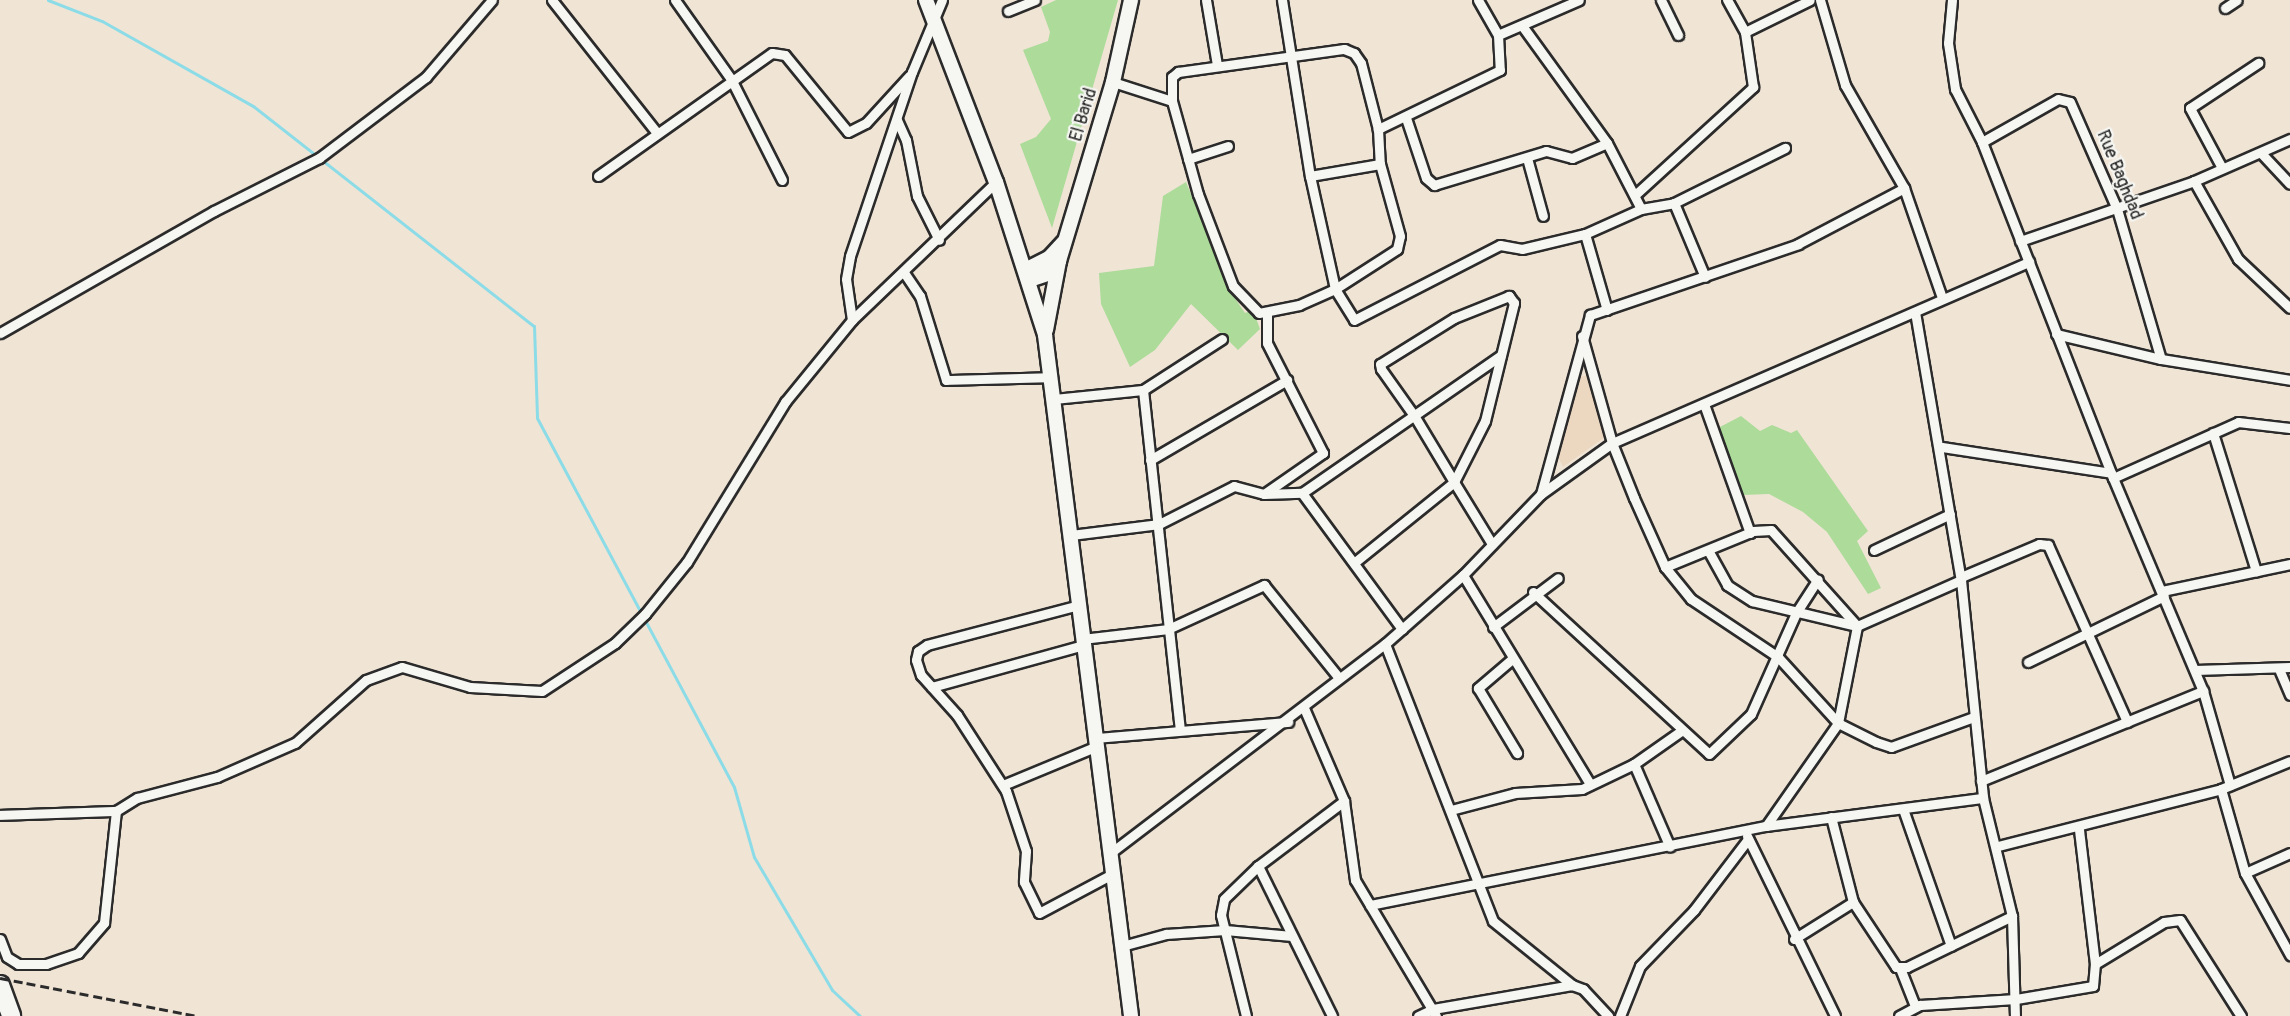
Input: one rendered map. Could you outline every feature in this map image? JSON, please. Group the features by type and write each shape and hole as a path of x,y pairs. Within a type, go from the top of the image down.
{"highway":[{"path":"2,991 11,1016"}],"main road":[{"path":"926,0 996,182 1028,274 1045,335 1131,1016"},
{"name":"El Barid","path":"1045,335 1059,261 1113,82 1131,0"},
{"path":"1028,274 1049,258 1066,239"},
{"path":"1028,274 1047,274 1059,261"}],"street":[{"path":"0,333 214,211 319,158 426,77 492,0"},
{"path":"552,0 657,133"},
{"path":"675,0 731,79 782,180"},
{"path":"852,320 847,267 912,72 942,0"},
{"path":"1008,11 1035,0"},
{"path":"1206,0 1217,65"},
{"path":"1282,0 1289,56 1310,176 1335,289 1351,318 1357,320 1500,245 1522,249 1584,234 1641,209 1674,203 1727,173 1785,148"},
{"path":"1378,129 1494,75 1503,59 1498,35 1478,0"},
{"path":"1498,35 1523,27 1579,0"},
{"path":"1661,0 1678,35"},
{"path":"1636,194 1753,87 1745,32 1727,0"},
{"path":"1745,32 1810,0"},
{"path":"1820,0 1845,85 1904,188 1942,298"},
{"path":"1952,0 1951,70 1982,142 2112,476 2195,670 2203,691 2245,873 2290,956"},
{"path":"2225,8 2237,0"},
{"path":"1523,27 1607,143 1636,194 1641,209"},
{"path":"1344,49 1354,53 1378,129 1380,164 1399,244 1386,259 1335,289 1267,315 1255,310 1233,285 1188,159 1172,101 1174,74 1217,65 1344,49"},
{"path":"598,176 766,56 785,55 837,123 851,132 866,123 912,72"},
{"path":"2222,168 2190,108 2258,63"},
{"path":"1113,82 1172,101"},
{"name":"Rue Baghdad","path":"1982,142 2058,99 2070,102 2117,209 2161,359"},
{"path":"1406,117 1431,184 1550,151 1572,158 1607,143"},
{"path":"897,120 906,140 917,196 939,240"},
{"path":"2020,241 2194,181 2290,139"},
{"path":"1188,159 1228,146"},
{"path":"2261,153 2290,184"},
{"path":"1527,158 1543,216"},
{"path":"1310,176 1380,164"},
{"path":"2194,181 2238,259 2290,308"},
{"path":"0,814 117,811 137,798 217,777 295,743 366,680 395,668 409,668 470,687 542,691 597,656 645,615 687,562 785,402 852,320 905,274 996,182"},
{"path":"1541,494 1587,317 1797,244 1904,188"},
{"path":"1674,203 1705,277"},
{"path":"1584,234 1607,310"},
{"path":"1109,855 1288,722 1339,678 1385,644 1463,575 1541,494 1612,443 2029,262"},
{"path":"905,274 920,296 946,380 1052,377"},
{"path":"1355,562 1454,482 1485,421 1514,303 1509,296 1454,318 1385,359 1381,369 1414,417 1454,482 1492,544"},
{"path":"1915,312 1942,447 1961,578 1983,798 1998,846 2012,916 2015,1016"},
{"path":"1267,315 1266,339 1323,453 1335,471"},
{"path":"2056,334 2161,359 2290,380"},
{"path":"1581,336 1612,443 1665,567 1700,607 1778,657 1838,723 1891,747 1974,717"},
{"path":"1054,399 1143,390 1222,339"},
{"path":"1071,535 1159,524 1234,486 1264,494 1302,493 1501,355"},
{"path":"1150,460 1287,380"},
{"path":"1143,390 1180,730"},
{"path":"1704,404 1750,533"},
{"path":"1942,447 2112,476 2248,420 2290,428"},
{"path":"2213,433 2256,571"},
{"path":"1264,494 1323,453"},
{"path":"1302,493 1355,562 1402,629"},
{"path":"1874,550 1950,514"},
{"path":"1665,567 1709,552 1761,529 1775,531 1857,626"},
{"path":"1709,552 1722,579 1734,591 1762,605 1857,626 1961,578 2046,544 2127,722"},
{"path":"2028,662 2163,594 2290,564"},
{"path":"1463,575 1492,627 1590,784"},
{"path":"1492,627 1533,592 1558,578"},
{"path":"1533,592 1706,754 1715,751 1751,714 1796,614 1818,579"},
{"path":"932,687 1083,642 1168,629 1264,585 1339,678"},
{"path":"1079,605 996,624 921,649 916,660 932,687 957,715 1003,785 1026,851 1024,882 1039,913 1112,874"},
{"path":"1766,826 1838,723 1857,626"},
{"path":"1385,644 1497,928 1572,985 1583,989 1608,1016"},
{"path":"1512,659 1478,688 1517,753"},
{"path":"2195,670 2290,667"},
{"path":"2279,669 2290,695"},
{"path":"1981,781 2203,691"},
{"path":"1304,708 1344,801 1353,871 1370,905 1435,1013"},
{"path":"1003,785 1096,742 1180,730 1288,722"},
{"path":"1451,810 1484,798 1574,791 1634,764 1681,731"},
{"path":"1998,846 2079,829 2225,787 2290,761"},
{"path":"1634,764 1670,847"},
{"path":"1370,905 1479,881 1747,835 1766,826 1983,798"},
{"path":"1246,1016 1225,930 1224,899 1258,866 1344,801"},
{"path":"1903,809 1951,946"},
{"path":"0,939 10,962 35,965 78,953 95,939 104,924 102,906 117,811"},
{"path":"1831,817 1853,902 1890,963 1900,968 1915,1006"},
{"path":"1899,1016 1915,1006 2016,999 2091,988 2095,964 2079,829"},
{"path":"1747,835 1794,939 1835,1016"},
{"path":"1620,1016 1640,966 1694,910 1747,835"},
{"path":"2245,873 2290,854"},
{"path":"1258,866 1332,1016"},
{"path":"1794,939 1853,902"},
{"path":"1900,968 2012,916"},
{"path":"2095,964 2164,922 2180,920 2241,1016"},
{"path":"1122,945 1166,934 1225,930 1292,936"},
{"path":"1418,1016 1572,985"}],"shaded area":[{"path":"1588,375 1605,437 1563,467 1558,457 1576,378"}],"green space":[{"path":"1056,0 1118,0 1052,228 1020,144 1036,137 1051,119 1023,50 1048,41 1050,32 1041,7"},
{"path":"1186,182 1232,294 1245,313 1253,310 1260,329 1238,350 1191,304 1155,350 1130,367 1101,304 1099,273 1154,266 1163,196"},
{"path":"1741,416 1760,431 1772,425 1791,433 1797,430 1868,531 1857,541 1881,588 1868,594 1827,532 1803,512 1769,494 1742,495 1718,428"}],"waterway":[{"path":"48,0 102,21 253,106 534,326 537,418 734,787 754,857 832,990 860,1016"}],"railway":[{"path":"0,978 198,1016"}]}
